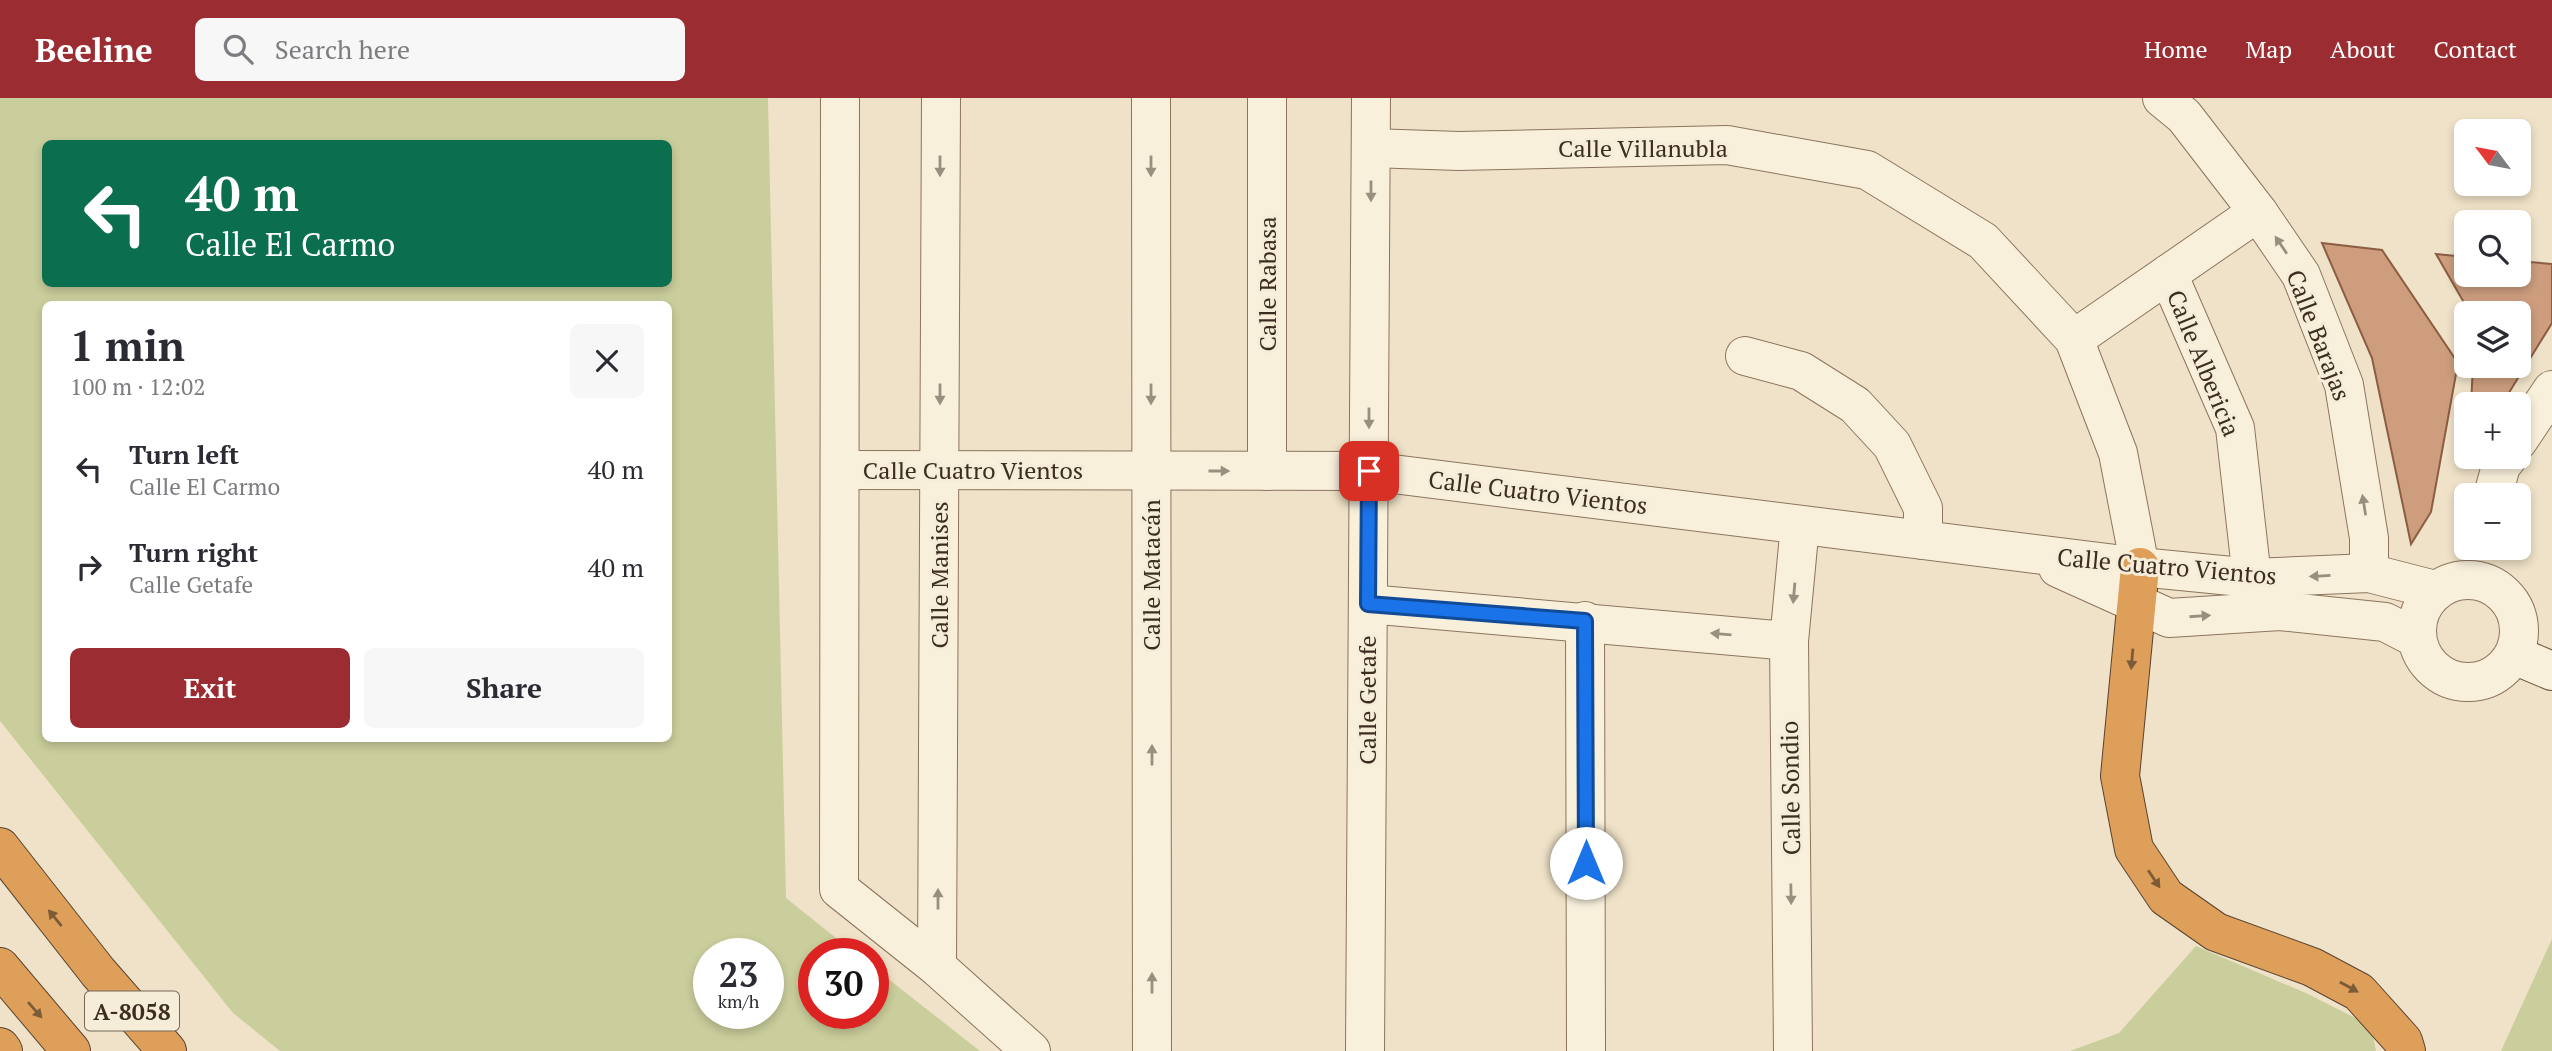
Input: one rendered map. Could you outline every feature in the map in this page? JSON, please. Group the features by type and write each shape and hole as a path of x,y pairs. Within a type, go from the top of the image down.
{"highway":[{"path":"2140,567 2120,776 2134,849 2166,897 2216,932 2312,967 2359,992 2403,1041 2406,1051"},
{"name":"A-8058","path":"0,847 98,972 167,1051"},
{"name":"A-8058","path":"0,967 71,1051"},
{"path":"0,1046 3,1051"}],"street":[{"path":"839,98 839,889 937,967 1031,1051"},
{"name":"Calle Manises","path":"937,967 941,98"},
{"name":"Calle Matacán","path":"1151,98 1152,1051"},
{"name":"Calle Rabasa","path":"1267,98 1267,471"},
{"name":"Calle Getafe","path":"1365,1051 1371,98"},
{"name":"Calle Barajas","path":"2162,98 2184,116 2258,212 2301,275 2344,384 2369,538 2369,573"},
{"name":"Calle Villanubla","path":"1371,148 1460,151 1727,145 1867,170 1983,241 2074,339 2118,453 2140,567"},
{"path":"2074,339 2258,212"},
{"name":"Calle Albericia","path":"2168,274 2235,428 2252,578"},
{"path":"1745,356 1801,371 1855,405 1892,445 1923,508 1923,540"},
{"path":"2531,422 2552,390"},
{"name":"Calle Cuatro Vientos","path":"840,470 1369,471 2140,567 2252,578 2460,572"},
{"name":"Calle Sondio","path":"1793,1051 1789,641 1800,525"},
{"name":"Calle Cuatro Vientos","path":"2024,552 2169,618 2280,611 2385,622 2416,638"},
{"path":"2460,572 2489,583 2506,596 2517,614 2519,635 2514,655 2497,675 2472,683 2446,679 2426,663 2416,638 2419,612 2460,572"},
{"path":"1368,604 1789,641"},
{"path":"1585,621 1587,1051"},
{"path":"2514,655 2552,671"}],"green space":[{"path":"0,98 768,98 786,898 836,938 798,938 798,1029 889,1029 889,980 980,1051 280,1051 233,1013 0,721"},
{"path":"2552,939 2552,1051 2501,1051"},
{"path":"2196,946 2308,994 2371,1026 2376,1051 2070,1051 2119,1033"}],"building":[{"path":"2322,243 2382,250 2454,357 2455,378 2431,512 2411,544 2372,358"},
{"path":"2436,254 2454,256 2454,285"},
{"path":"2531,262 2552,264 2552,323 2531,357 2531,301 2463,301 2455,287 2531,287"},
{"path":"2472,378 2518,378 2509,392 2472,392"}],"route":[{"path":"1369,471 1368,604 1585,621 1586,863"}]}
